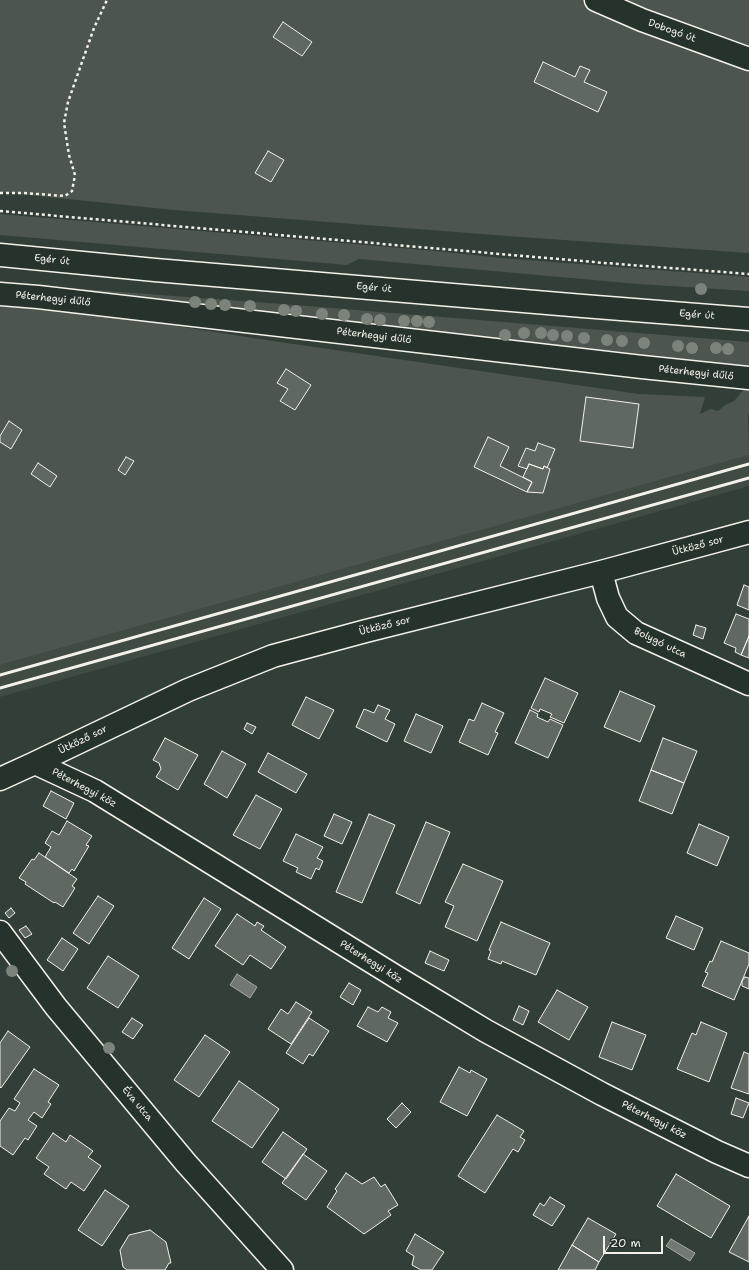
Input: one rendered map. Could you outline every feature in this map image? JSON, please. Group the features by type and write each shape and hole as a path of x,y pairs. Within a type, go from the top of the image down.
{"street":[{"name":"Dobogó út","path":"596,0 642,20 749,59"},
{"name":"Egér út","path":"0,255 163,271 749,319"},
{"name":"Péterhegyi dűlő","path":"0,294 38,297 749,378"},
{"name":"Ütköző sor","path":"35,763 188,690 273,656 601,572 749,532"},
{"name":"Bolygó utca","path":"601,572 608,598 617,617 636,633 749,684"},
{"path":"0,779 35,763"},
{"name":"Péterhegyi köz","path":"35,763 95,791 486,1031 602,1094 717,1152 749,1166"},
{"name":"Éva utca","path":"0,932 56,1007 186,1163 282,1270"}],"path":[{"path":"0,193 65,196 72,191 75,175 69,155 64,123 68,102 94,28 107,0"},
{"path":"0,211 749,274"}],"shaded area":[{"path":"0,0 749,0 749,253 174,210 0,192"},
{"path":"0,214 436,251 501,258 749,277 749,291 638,284 359,259 347,265 0,235"},
{"path":"0,283 295,305 749,342 749,373 0,289"},
{"path":"26,306 144,321 639,394 705,397 700,414 711,409 718,411 725,405 734,401 745,388 749,388 749,455 0,665 0,307"},
{"path":"749,455 749,486 0,697 0,665"},
{"path":"237,974 257,987 250,998 230,985"},
{"path":"671,1239 695,1253 690,1261 666,1246"}],"building":[{"path":"283,22 312,42 302,56 273,37"},
{"path":"543,62 575,77 580,66 590,70 584,82 607,92 598,112 534,82"},
{"path":"268,151 284,160 271,182 255,173"},
{"path":"286,369 311,385 295,410 280,401 288,389 277,383"},
{"path":"586,397 639,404 633,448 580,441"},
{"path":"9,421 22,430 11,449 0,442 0,436"},
{"path":"488,437 509,447 500,466 532,482 527,492 474,467"},
{"path":"538,443 555,449 547,468 544,466 543,469 529,464 527,469 518,466 526,448 535,451"},
{"path":"126,457 134,461 125,475 118,470"},
{"path":"38,463 57,476 50,487 31,474"},
{"path":"529,464 543,469 544,466 550,469 543,493 527,492 532,482 523,477"},
{"path":"744,585 749,587 749,610 737,605"},
{"path":"736,614 749,619 749,636 741,655 735,652 736,648 724,643"},
{"path":"696,625 706,628 703,639 693,635"},
{"path":"749,636 749,658 741,655"},
{"path":"545,678 578,693 564,723 550,717 552,714 540,709 539,712 531,708"},
{"path":"620,691 655,706 640,742 604,727"},
{"path":"306,697 334,710 319,739 292,725"},
{"path":"482,703 504,713 495,732 498,733 488,755 459,742 469,719 474,721"},
{"path":"378,705 390,710 385,719 395,724 387,742 356,727 364,709 374,713"},
{"path":"530,710 538,714 537,717 548,722 550,719 563,725 548,758 515,743"},
{"path":"416,714 443,726 431,753 404,741"},
{"path":"247,723 256,727 252,734 244,729"},
{"path":"165,738 198,755 178,790 156,777 161,769 159,763 153,760"},
{"path":"663,738 697,751 684,783 651,770"},
{"path":"222,751 246,764 227,798 204,784"},
{"path":"268,753 307,774 296,793 258,772"},
{"path":"651,770 684,783 672,814 639,801"},
{"path":"51,791 74,803 66,819 43,806"},
{"path":"256,795 282,809 260,849 233,835"},
{"path":"334,814 352,822 342,844 324,836"},
{"path":"369,814 395,825 362,903 336,892"},
{"path":"67,821 92,836 86,845 89,846 74,871 72,869 69,873 45,857 51,847 45,843 52,831 59,835"},
{"path":"426,822 450,832 420,904 396,893"},
{"path":"699,824 729,837 717,866 687,853"},
{"path":"296,834 323,847 317,858 323,861 319,870 316,868 311,879 296,872 298,868 283,861"},
{"path":"39,853 77,879 72,886 75,888 63,907 55,902 54,903 25,884 26,882 19,878 32,859 34,860"},
{"path":"463,864 503,881 477,941 445,927 454,906 445,902"},
{"path":"98,896 114,906 89,944 73,933"},
{"path":"204,898 221,909 189,959 172,948"},
{"path":"11,908 15,913 9,918 5,913"},
{"path":"237,914 255,926 257,922 264,926 261,930 286,947 271,969 250,955 243,965 215,946"},
{"path":"676,916 703,928 694,950 666,938"},
{"path":"501,922 550,943 536,975 502,961 501,964 488,959 491,951 489,950"},
{"path":"26,926 32,934 25,938 19,930"},
{"path":"62,938 78,949 63,971 47,960"},
{"path":"721,941 749,953 749,964 734,1000 702,986 708,973 705,972 710,961 712,962"},
{"path":"430,951 449,960 444,971 425,963"},
{"path":"108,956 139,976 118,1008 87,988"},
{"path":"745,977 749,978 749,989 742,986 742,981"},
{"path":"349,983 361,990 353,1005 340,997"},
{"path":"557,990 588,1007 569,1040 538,1022"},
{"path":"296,1002 312,1012 291,1044 268,1029 281,1009 288,1014"},
{"path":"519,1006 529,1011 523,1025 513,1020"},
{"path":"368,1007 378,1012 382,1007 391,1012 388,1018 398,1023 387,1042 357,1026"},
{"path":"132,1018 143,1025 133,1039 122,1032"},
{"path":"309,1018 329,1031 313,1056 309,1054 303,1064 286,1053"},
{"path":"612,1022 646,1035 632,1070 599,1057"},
{"path":"701,1022 727,1033 709,1082 677,1069 692,1033 696,1035"},
{"path":"8,1031 30,1047 1,1088 0,1043"},
{"path":"205,1035 230,1052 199,1097 174,1080"},
{"path":"744,1052 749,1054 749,1094 731,1088"},
{"path":"459,1067 470,1073 471,1070 487,1079 467,1116 440,1102"},
{"path":"34,1069 59,1085 48,1102 51,1104 42,1118 34,1112 28,1120 37,1126 28,1140 25,1138 13,1155 0,1146 0,1121 9,1108 15,1111 20,1103 14,1099"},
{"path":"239,1081 279,1109 252,1148 212,1121"},
{"path":"736,1098 749,1103 743,1118 731,1114"},
{"path":"402,1103 411,1112 396,1128 387,1119"},
{"path":"497,1115 524,1131 520,1137 525,1140 518,1152 513,1149 485,1193 458,1176"},
{"path":"283,1132 307,1149 286,1179 262,1162"},
{"path":"53,1133 66,1142 70,1135 93,1151 88,1157 101,1166 84,1191 71,1182 66,1189 44,1174 49,1167 36,1158"},
{"path":"303,1154 327,1171 306,1200 282,1183"},
{"path":"346,1173 362,1184 374,1177 381,1187 385,1184 398,1205 388,1211 391,1215 364,1234 327,1207 337,1191 335,1189"},
{"path":"676,1174 730,1206 711,1238 657,1206"},
{"path":"105,1190 129,1206 102,1246 78,1230"},
{"path":"550,1197 565,1206 552,1226 533,1215 540,1203 544,1206"},
{"path":"749,1216 749,1262 729,1252"},
{"path":"588,1218 616,1234 599,1262 572,1245"},
{"path":"150,1230 166,1242 171,1263 169,1263 165,1270 127,1270 123,1267 120,1250 129,1235"},
{"path":"415,1234 444,1252 432,1270 421,1270 412,1265 414,1256 406,1251"},
{"path":"572,1245 599,1262 595,1270 558,1270"}],"railway":[{"path":"0,675 749,464"},
{"path":"0,688 749,478"}]}
